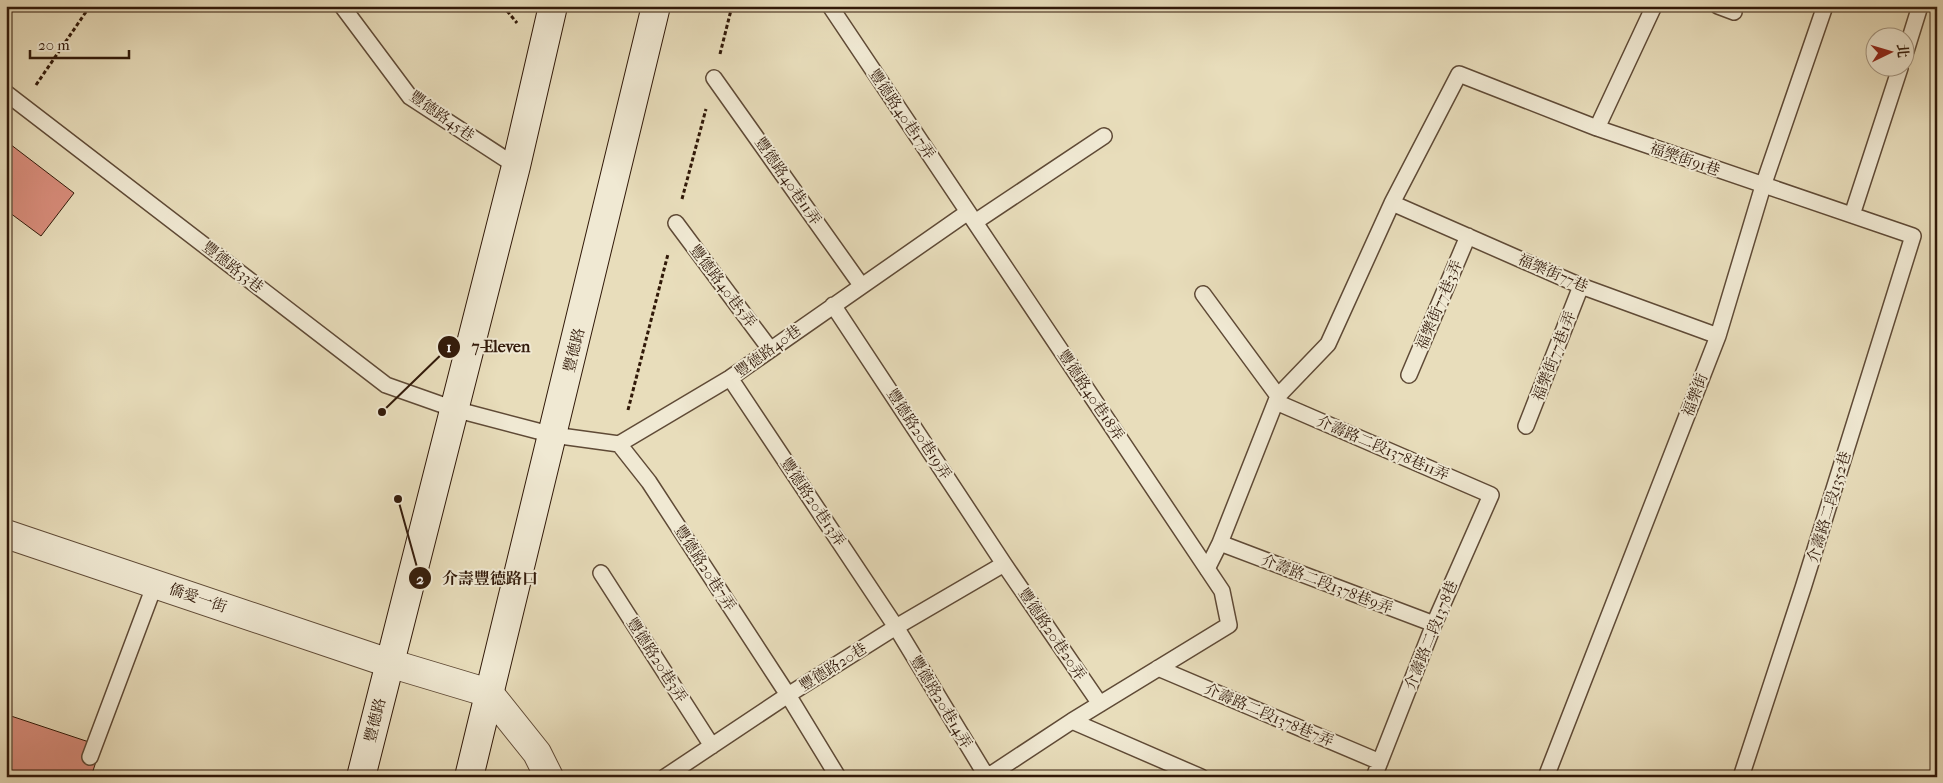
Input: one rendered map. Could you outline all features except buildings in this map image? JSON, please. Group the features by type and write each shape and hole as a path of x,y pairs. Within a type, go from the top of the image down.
{"main road":[{"name":"豐德路","path":"360,777 516,166 554,6"},
{"name":"豐德路","path":"469,777 656,6"},
{"name":"僑愛一街","path":"6,534 389,663"},
{"path":"389,663 488,694 536,753 549,777"}],"lane":[{"name":"豐德路45巷","path":"342,6 410,97 516,166"},
{"name":"豐德路40巷17弄","path":"830,6 971,217"},
{"path":"1597,128 1654,6"},
{"path":"1718,6 1734,12"},
{"name":"福樂街","path":"1546,777 1718,336 1763,186 1825,6"},
{"path":"1913,28 1920,6"},
{"name":"福樂街91巷","path":"1392,203 1459,74 1597,128 1913,236"},
{"name":"豐德路40巷11弄","path":"714,78 861,285"},
{"path":"1852,215 1897,78"},
{"name":"豐德路33巷","path":"6,92 386,385 454,409 553,436"},
{"name":"豐德路40巷","path":"619,444 730,378 861,285 1104,136"},
{"path":"1207,569 1220,543 1277,399 1328,344 1392,203"},
{"name":"福樂街77巷","path":"1392,203 1581,286 1718,336"},
{"name":"豐德路40巷18弄","path":"971,217 1222,591 1229,625 1158,668"},
{"name":"豐德路40巷5弄","path":"676,223 770,349"},
{"name":"福樂街77巷3弄","path":"1409,374 1468,236"},
{"name":"介壽路二段1352巷","path":"1741,777 1804,588 1913,236"},
{"name":"福樂街77巷1弄","path":"1526,426 1581,286"},
{"path":"1203,294 1277,399"},
{"name":"豐德路20巷19弄","path":"833,304 1004,564"},
{"name":"豐德路20巷13弄","path":"730,378 896,627"},
{"name":"介壽路二段1378巷11弄","path":"1277,399 1491,495"},
{"path":"553,436 619,444"},
{"name":"豐德路20巷7弄","path":"619,444 649,482 788,695 838,777"},
{"name":"介壽路二段1378巷","path":"1377,770 1434,624 1491,495"},
{"name":"介壽路二段1378巷9弄","path":"1220,543 1434,624"},
{"name":"豐德路20巷","path":"665,777 788,695 896,627 1004,564"},
{"name":"豐德路20巷20弄","path":"1004,564 1100,704"},
{"name":"豐德路20巷3弄","path":"601,573 712,746"},
{"path":"90,757 154,584"},
{"name":"豐德路20巷14弄","path":"896,627 987,777"},
{"path":"987,777 1072,721 1158,668"},
{"name":"介壽路二段1378巷7弄","path":"1158,668 1377,770"},
{"path":"1072,721 1201,777"}],"path":[{"path":"23,104 90,6"}],"place":[{"name":"7-Eleven","path":"382,412"},
{"name":"介壽豐德路口","path":"398,499"}]}
